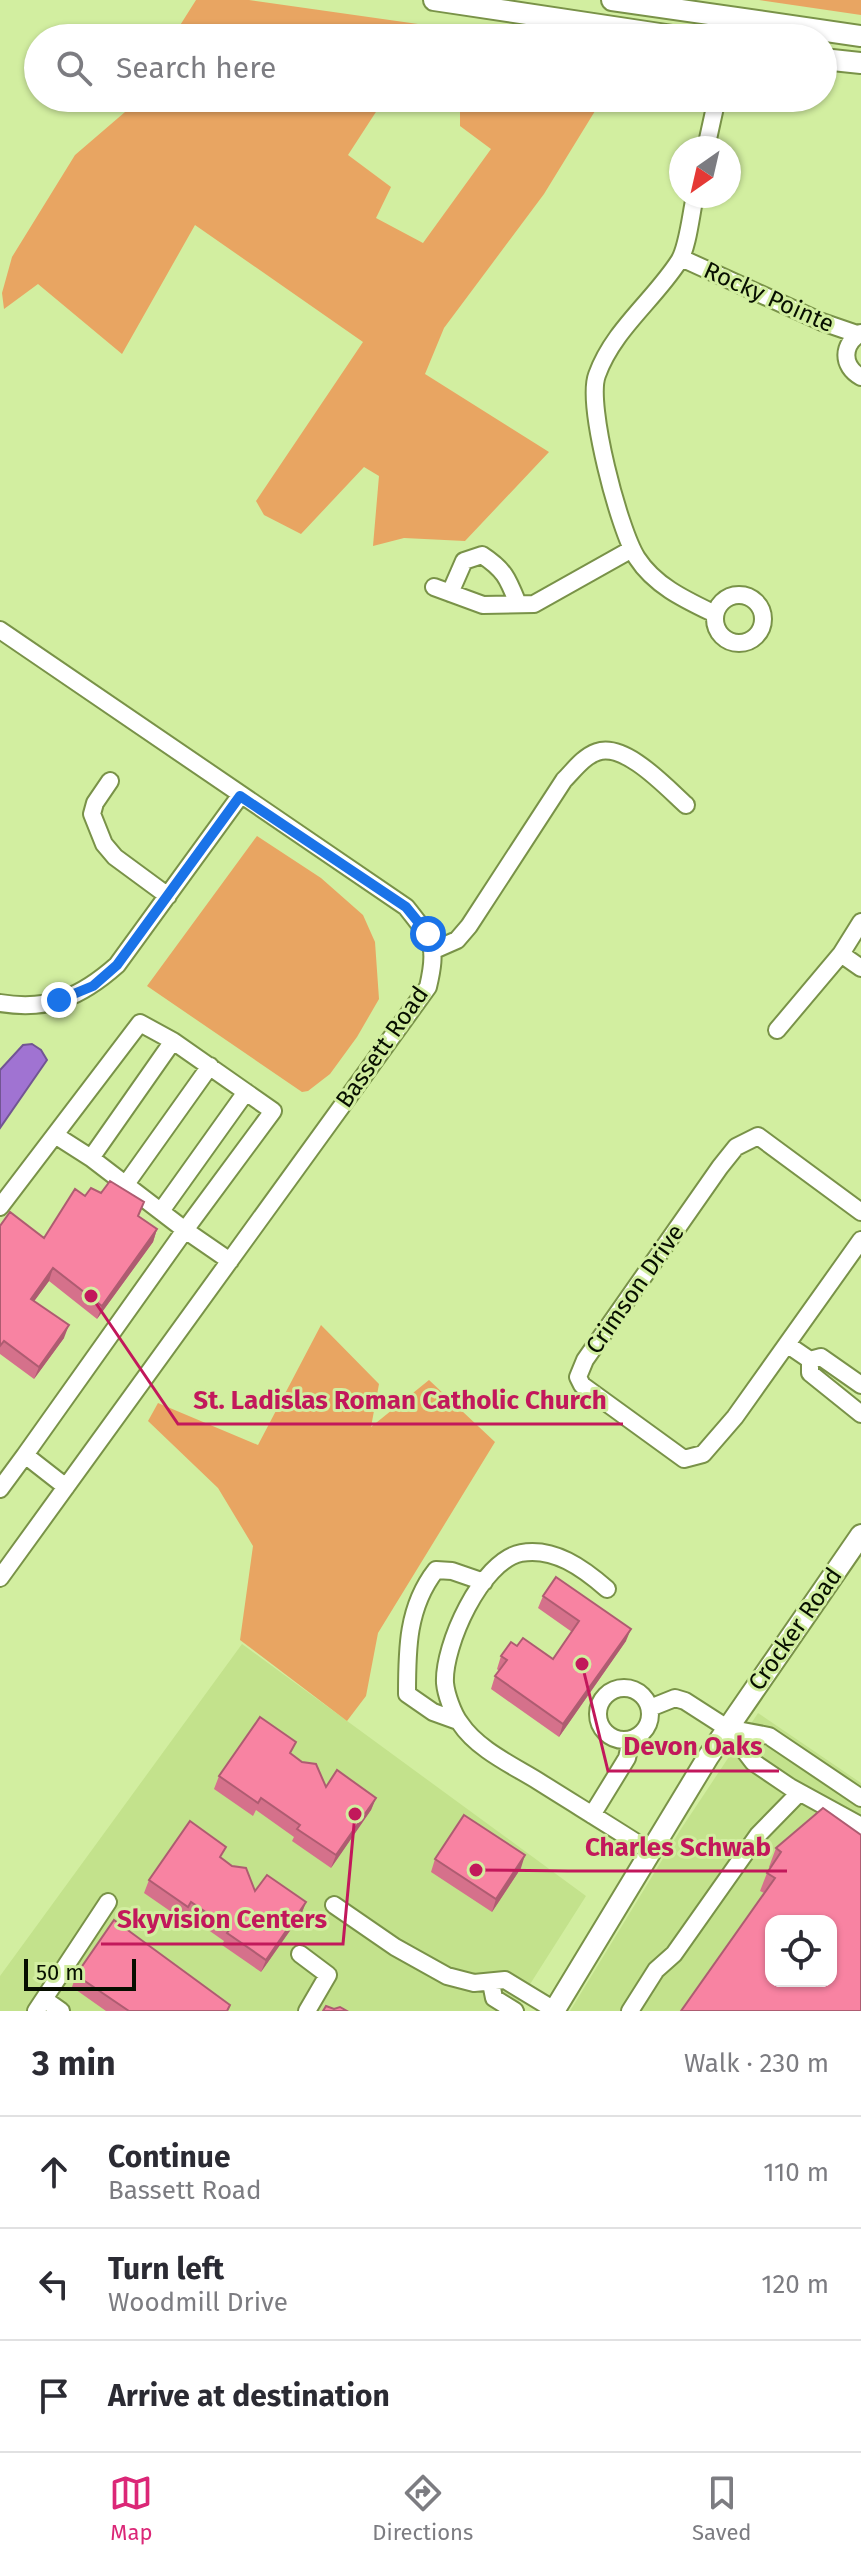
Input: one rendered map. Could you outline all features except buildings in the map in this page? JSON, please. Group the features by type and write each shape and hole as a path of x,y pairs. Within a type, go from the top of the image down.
{"main road":[{"path":"434,0 593,24"},
{"path":"612,0 715,24"},
{"path":"837,35 861,36"},
{"path":"837,60 861,63"},
{"name":"Crocker Road","path":"555,2011 727,1728 861,1535"}],"street":[{"path":"709,136 714,112"},
{"path":"692,208 681,258 613,343 596,377 595,404 621,518 638,560 671,592 715,614"},
{"name":"Rocky Pointe","path":"681,258 822,322 859,334"},
{"path":"859,334 850,341 846,355 851,370 861,377"},
{"path":"518,604 509,580 499,566 482,555 464,561 442,590 483,605 534,604 632,549"},
{"path":"0,630 406,907 428,934 432,951 457,940 469,926 564,780 596,752 608,750 636,762 686,805"},
{"path":"110,781 95,803 92,814 104,844 115,857 168,896"},
{"path":"0,1003 47,1002 93,986 117,965 240,796"},
{"path":"777,1030 841,954 861,922"},
{"name":"Bassett Road","path":"0,1578 428,987 434,960 432,951"},
{"path":"841,954 861,968"},
{"path":"0,1207 140,1023 173,1041 273,1111 0,1489"},
{"path":"91,1158 173,1041"},
{"path":"126,1184 210,1066"},
{"path":"161,1211 246,1092"},
{"path":"55,1135 230,1261"},
{"name":"Crimson Drive","path":"788,1345 735,1417 703,1454 692,1458 684,1459 582,1385 578,1377 585,1360 702,1192 743,1142 758,1136 861,1212"},
{"path":"861,1240 788,1345 810,1360 821,1357 861,1385"},
{"path":"810,1360 810,1373 861,1414"},
{"path":"25,1455 66,1487"},
{"path":"458,1721 445,1685 453,1636 493,1569 505,1559 521,1553 555,1554 589,1573 607,1589"},
{"path":"484,1582 452,1571 436,1570 422,1587 410,1624 407,1694 433,1712 458,1721 497,1755 651,1852"},
{"path":"624,1687 640,1693 650,1708 648,1725 636,1737 627,1740 610,1736 599,1723 602,1699 624,1687"},
{"path":"650,1708 675,1698 685,1701 727,1728 753,1762 799,1793 861,1826"},
{"path":"727,1728 769,1736 861,1798"},
{"path":"592,1815 627,1758 627,1740"},
{"path":"630,2011 656,1970 674,1954 758,1835 799,1793"},
{"path":"61,2011 40,2005 108,1902"},
{"path":"334,1905 395,1947 447,1976 465,1982 505,1980 555,2011"},
{"path":"300,1954 328,1975 309,2006 329,2011"},
{"path":"491,1983 494,1998 515,2011"}],"shaded area":[{"path":"196,0 249,0 418,24 181,24"},
{"path":"759,0 861,0 861,15"},
{"path":"125,112 376,112 348,155 391,187 376,218 423,243 491,149 460,126 460,112 594,112 544,194 444,328 425,374 549,452 465,541 404,538 373,546 379,476 364,467 301,534 264,515 256,501 363,342 195,225 122,354 38,284 4,309 2,293 12,257 75,155"},
{"path":"257,836 321,878 363,915 375,942 379,999 330,1074 308,1091 302,1092 147,986"},
{"path":"32,1044 41,1050 47,1060 0,1128 0,1070 23,1045"},
{"path":"321,1325 379,1384 371,1427 429,1380 495,1442 378,1633 366,1696 347,1721 240,1640 253,1546 218,1488 148,1421 158,1403 258,1445"},
{"path":"242,1644 586,1896 513,2011 0,2011 0,1976"},
{"path":"758,1713 861,1783 861,2011 570,2011 681,1829"}],"place":[{"name":"St. Ladislas Roman Catholic Church","path":"91,1296"},
{"name":"Devon Oaks","path":"582,1664"},
{"name":"Skyvision Centers","path":"355,1814"},
{"name":"Charles Schwab","path":"476,1870"}],"route":[{"path":"59,1000 93,986 117,965 240,796 406,907 428,934"}]}
